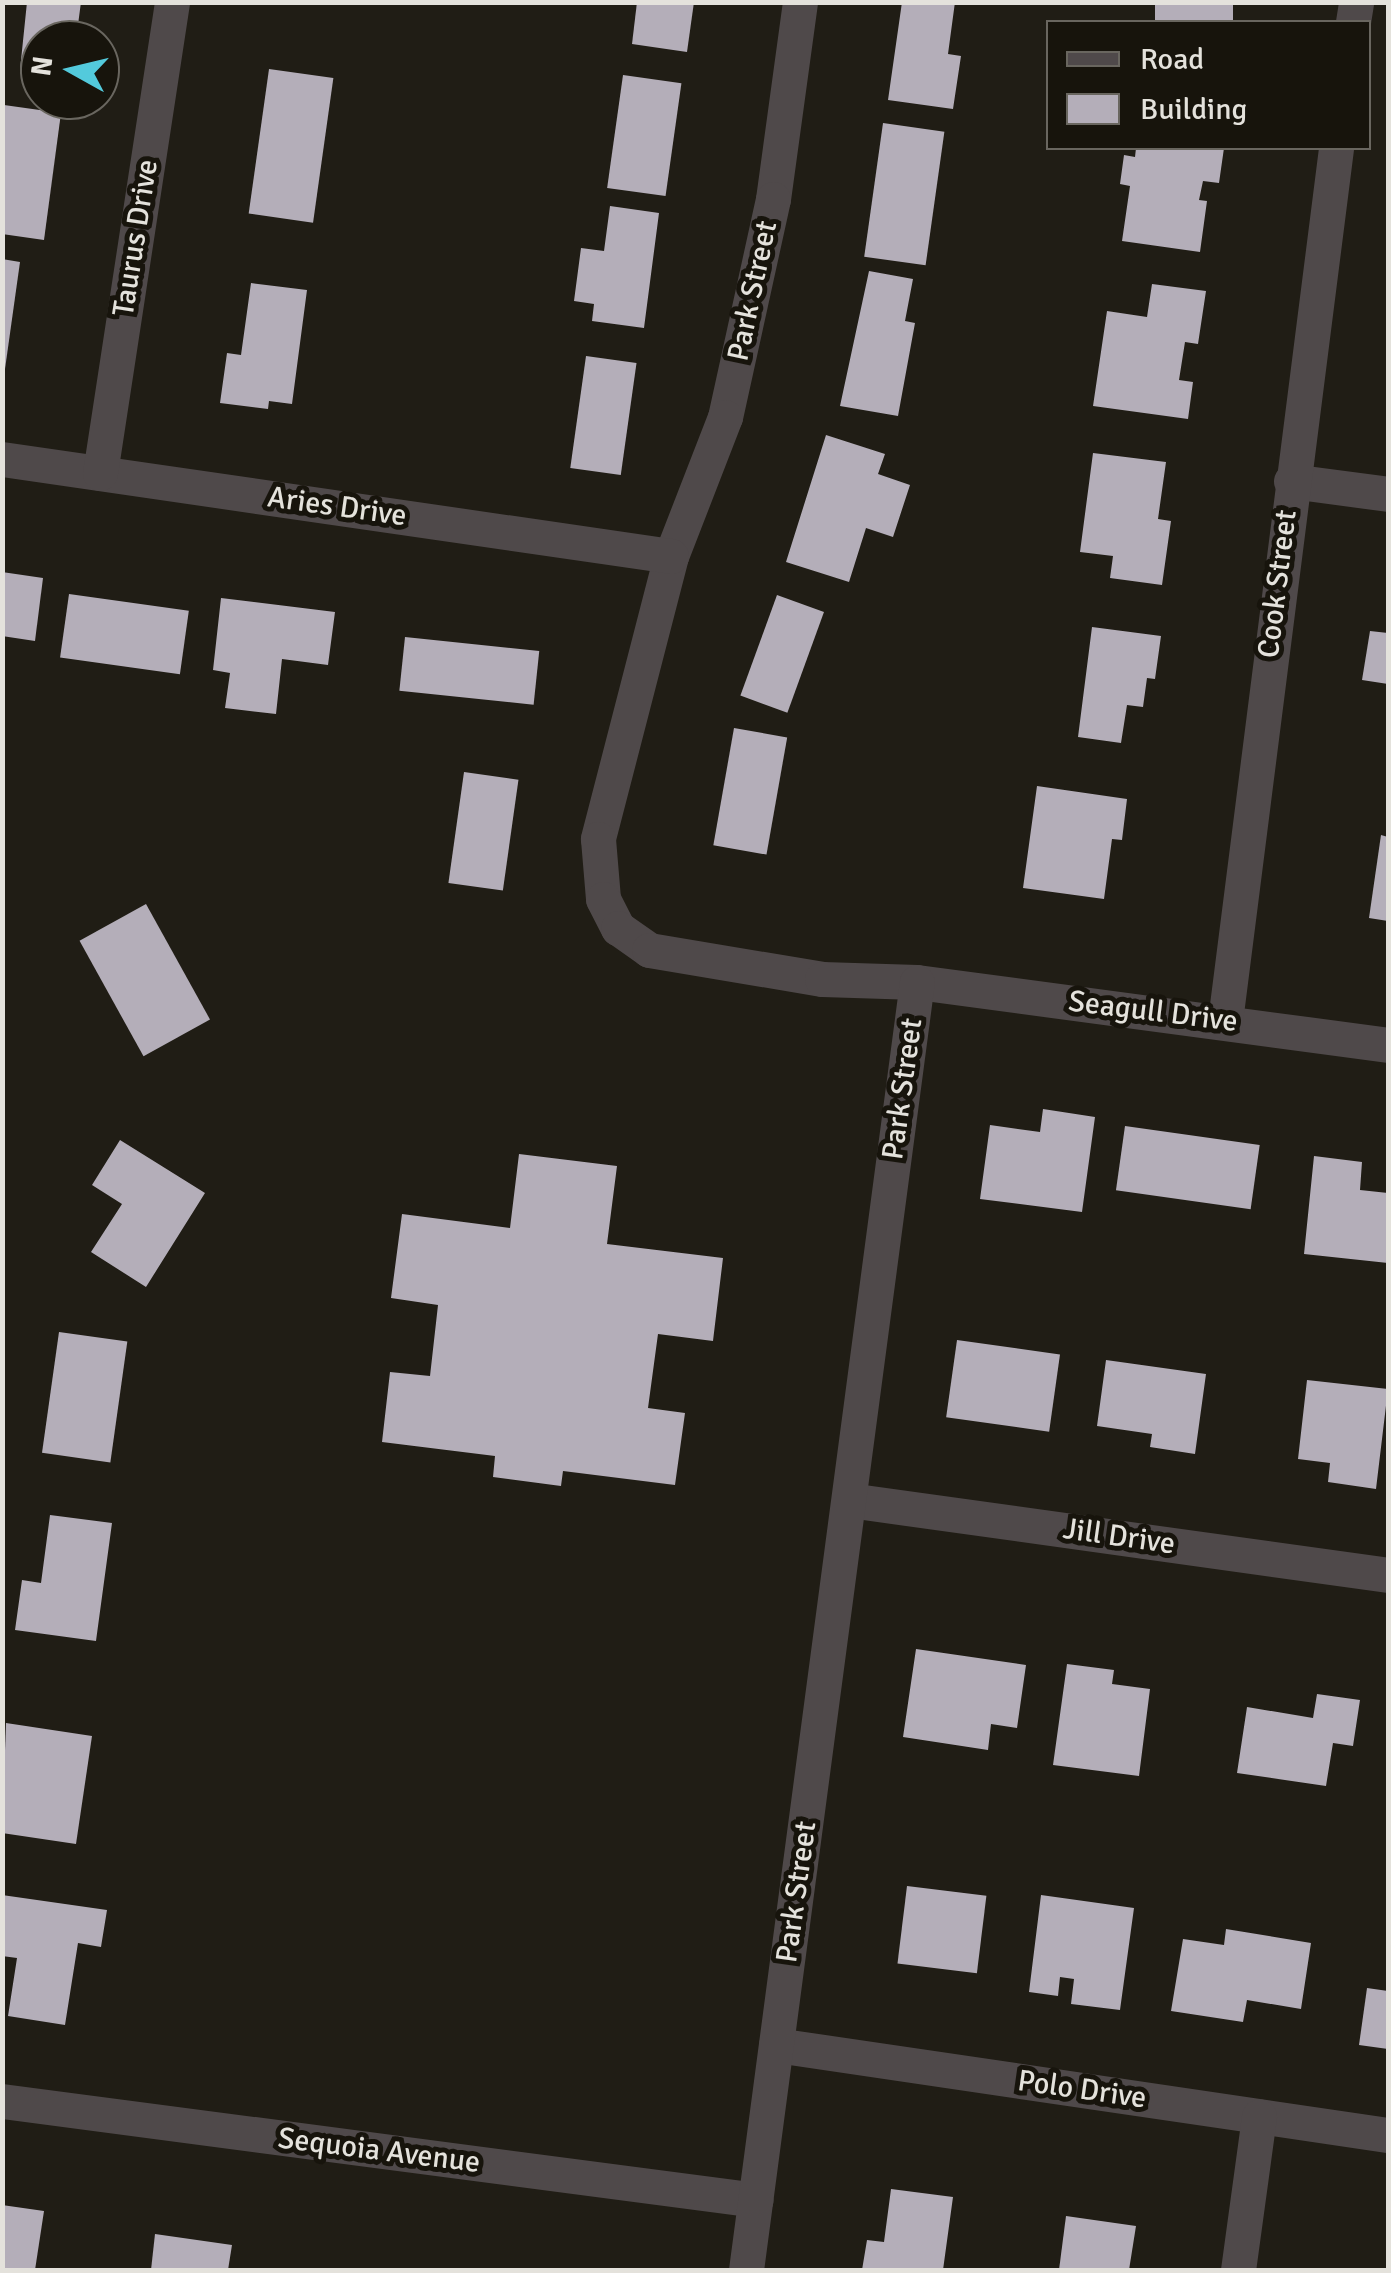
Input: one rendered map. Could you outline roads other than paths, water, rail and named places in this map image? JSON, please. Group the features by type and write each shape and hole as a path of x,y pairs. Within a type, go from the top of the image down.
{"street":[{"name":"Taurus Drive","path":"100,472 172,2"},
{"name":"Park Street","path":"746,2270 917,982 822,979 649,950 618,928 603,899 598,839 670,556 726,418 773,198 800,2"},
{"name":"Cook Street","path":"1225,1021 1336,150"},
{"name":"Aries Drive","path":"2,458 670,556"},
{"path":"1291,481 1388,494"},
{"name":"Seagull Drive","path":"917,982 1388,1045"},
{"name":"Jill Drive","path":"848,1500 1388,1575"},
{"name":"Polo Drive","path":"776,2045 1388,2135"},
{"name":"Sequoia Avenue","path":"2,2101 756,2200"},
{"path":"1238,2270 1259,2116"}]}
